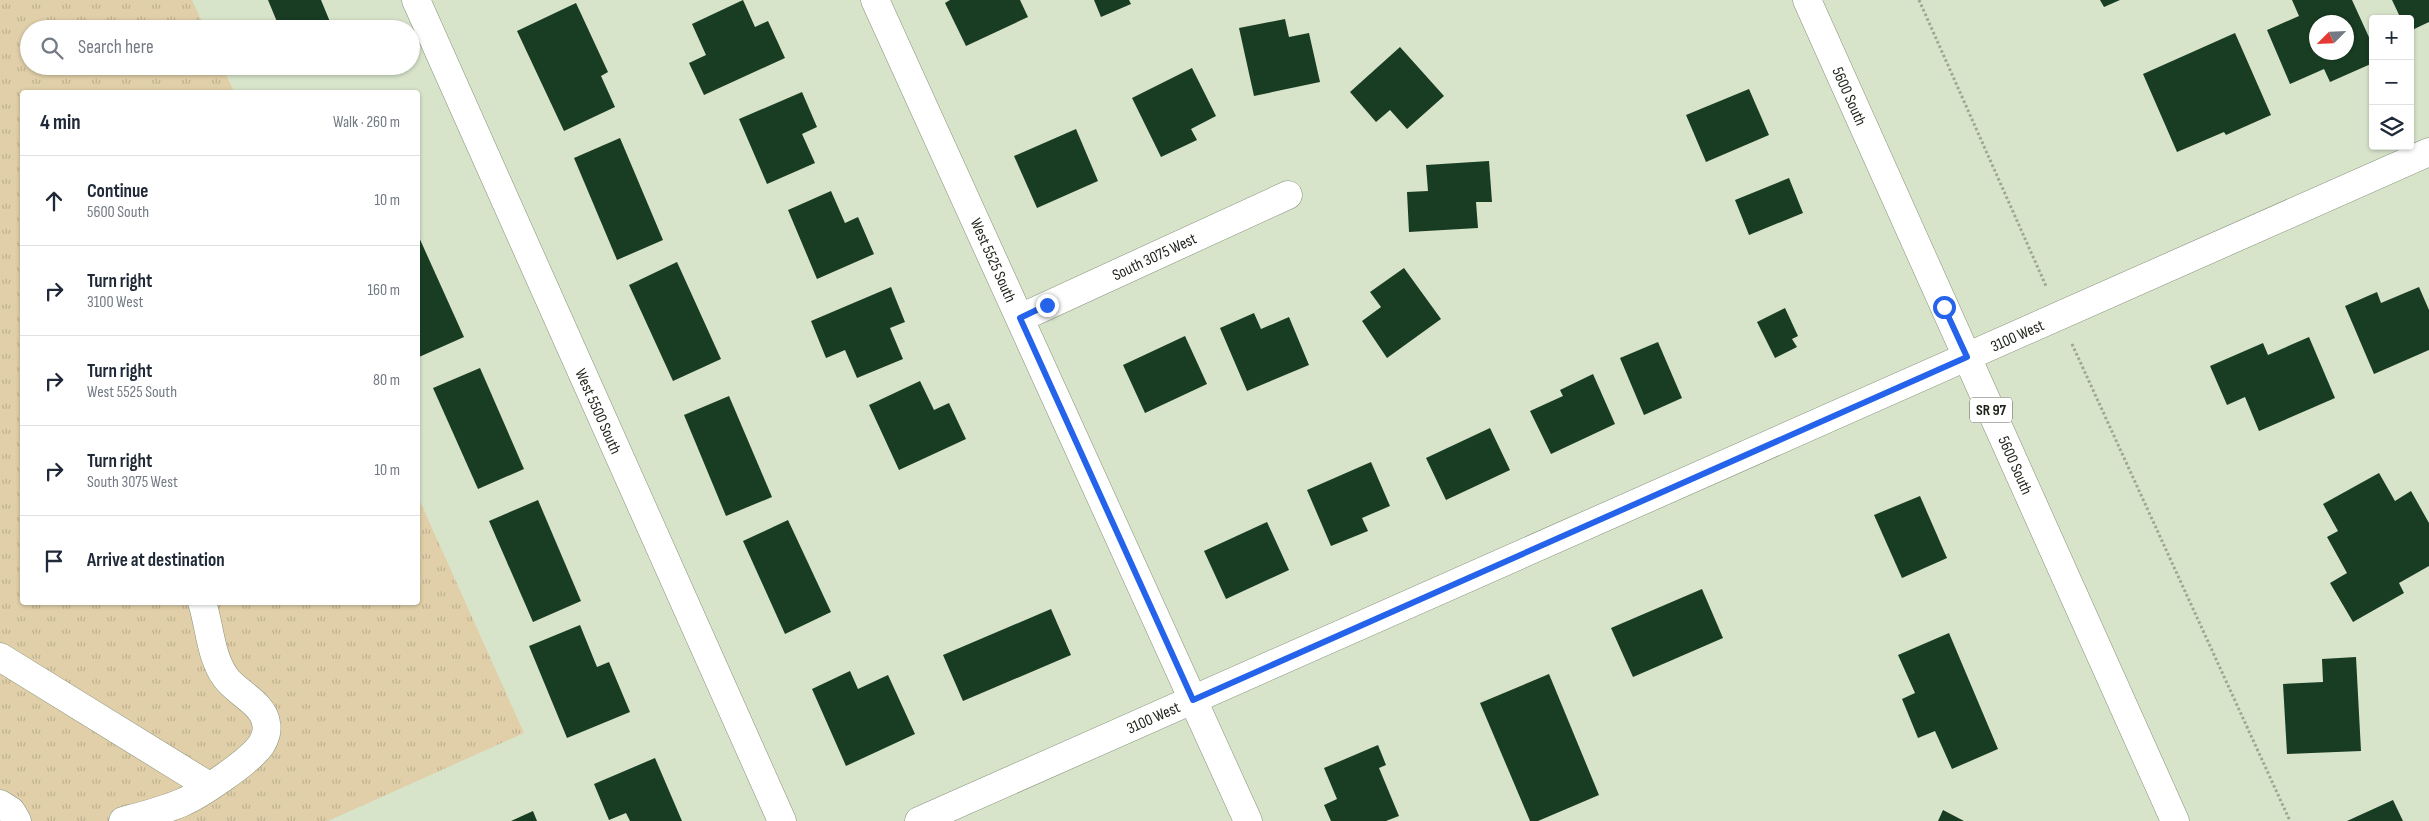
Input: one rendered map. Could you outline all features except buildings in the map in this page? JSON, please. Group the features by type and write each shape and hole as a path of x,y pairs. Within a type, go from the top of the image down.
{"street":[{"name":"West 5500 South","path":"416,0 782,821"},
{"name":"West 5525 South","path":"875,0 1248,821"},
{"name":"5600 South","path":"1807,0 2175,821"},
{"name":"3100 West","path":"919,821 2429,152"},
{"name":"South 3075 West","path":"1020,318 1288,194"},
{"path":"122,821 183,802 209,786 261,745 266,734 266,723 252,702 234,686 220,668 211,643 203,605"},
{"path":"0,657 209,786"},
{"path":"0,804 11,811 17,821"}],"path":[{"path":"1919,0 2059,316 2290,821"}],"green space":[{"path":"0,0 192,0 201,20 20,20 20,75 226,75 233,90 20,90 20,605 420,605 420,501 524,733 328,821 0,821"}],"route":[{"path":"1047,305 1020,318 1193,700 1967,357 1944,307"}]}
